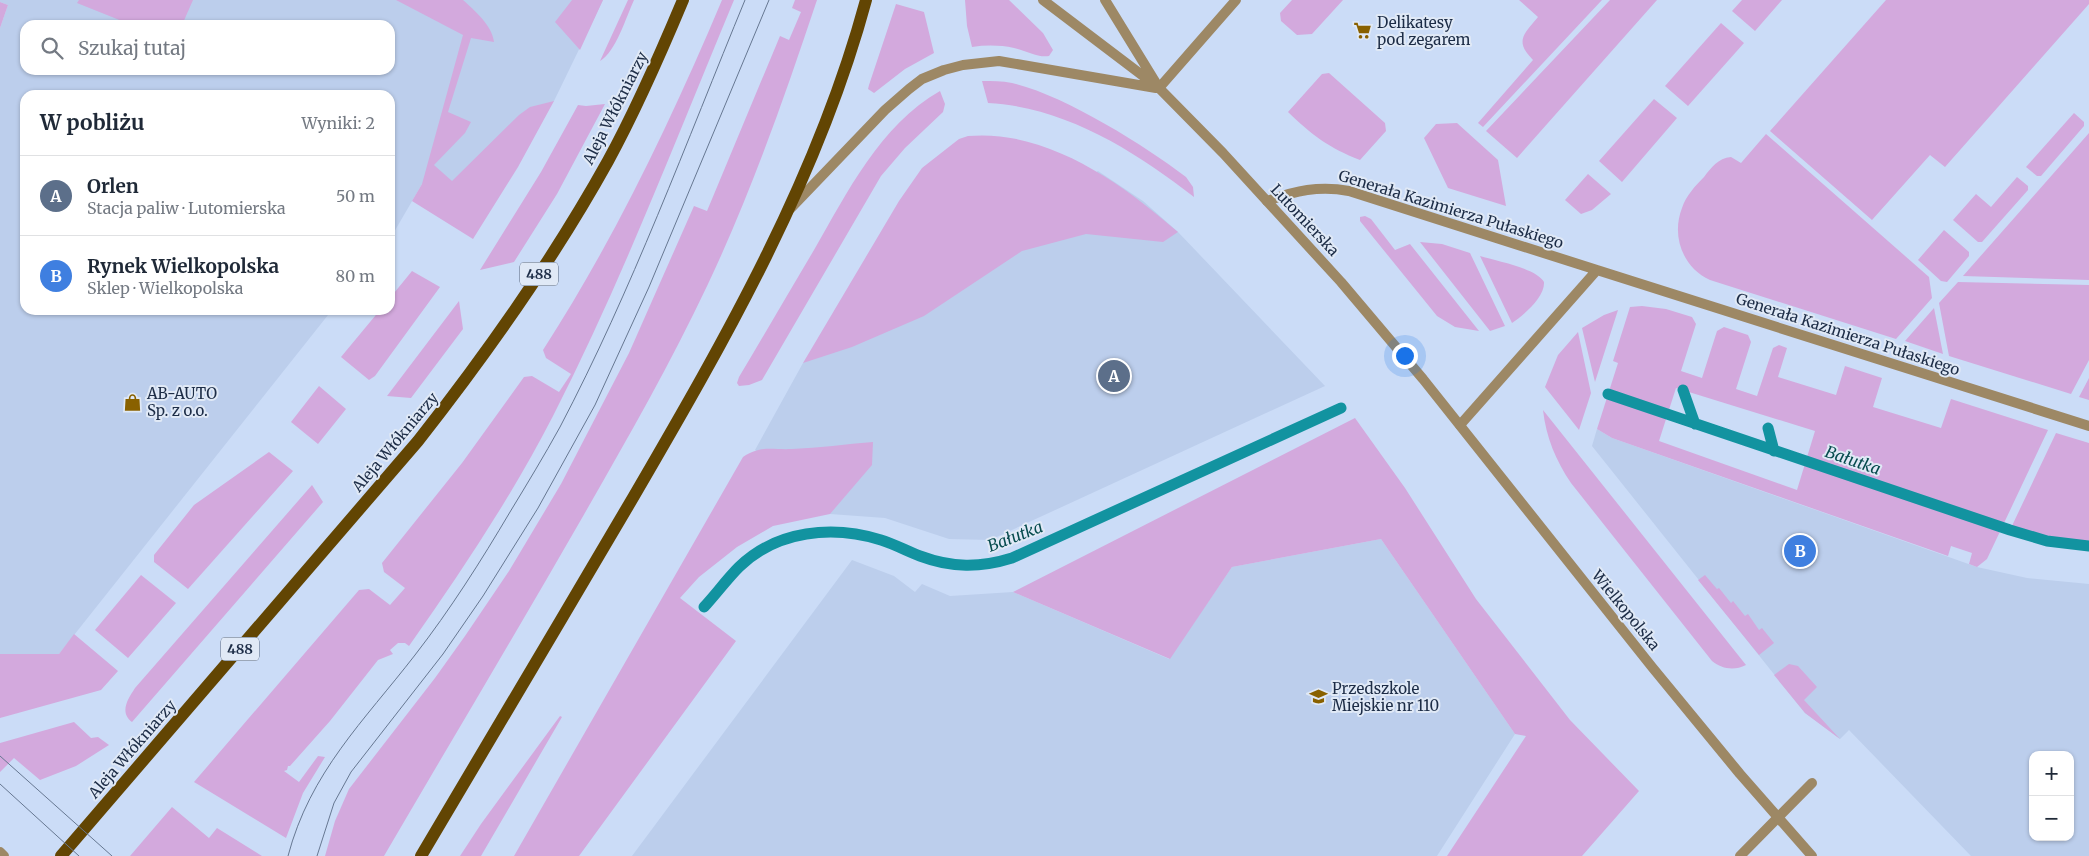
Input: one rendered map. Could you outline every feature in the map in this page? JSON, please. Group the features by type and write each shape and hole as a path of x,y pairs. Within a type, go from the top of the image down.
{"main road":[{"name":"Aleja Włókniarzy","path":"61,856 418,441 466,381 560,244 608,160 657,62 684,0"},
{"path":"422,856 679,418 764,262 813,154 839,87 866,0"}],"street":[{"name":"Lutomierska","path":"1043,0 1159,88 1341,282 1423,379"},
{"name":"Lutomierska","path":"1104,0 1159,88"},
{"path":"788,211 903,94 922,79 963,65 999,61 1159,88 1236,0"},
{"name":"Generała Kazimierza Pułaskiego","path":"1267,201 1294,191 1312,188 1333,188 1349,191 2089,426"},
{"path":"1460,425 1597,270"},
{"name":"Wielkopolska","path":"1423,379 1641,653 1812,856"},
{"path":"1740,856 1812,783"},
{"path":"0,852 4,856"}],"shaded area":[{"path":"0,0 603,0 554,101 526,135 450,198 422,184 395,230 395,90 20,90 20,315 328,315 59,654 0,701 0,28 8,5 0,2"},
{"path":"79,0 193,0 184,20 120,20 77,3"},
{"path":"396,0 463,0 482,19 493,36 494,42 471,38 448,112 471,122 465,133 434,165 452,181 519,115 530,107 554,101 518,167 473,239 412,201 422,184 463,35"},
{"path":"572,0 603,0 580,50 555,22"},
{"path":"628,0 634,0 620,34 611,50 600,61"},
{"path":"722,0 734,0 625,262 553,416 521,475 485,533 409,646 405,643 398,643 390,650 393,654 378,660 330,721 288,766 287,770 284,771 299,782 318,756 325,757 303,793 286,838 194,782 359,590 369,589 390,605 405,588 384,572 382,563 462,463 524,377 532,376 559,392 571,374 546,358 543,350 594,266 640,179 662,135"},
{"path":"795,0 817,0 780,108 724,250 647,403 558,560 384,856 325,856 335,821 349,789 465,636 509,571 561,484 629,353 694,206 707,211 780,36 789,40 801,12 792,8"},
{"path":"965,0 1009,0 1043,33 1053,50 1049,56 1045,56 1004,46 972,47 967,26"},
{"path":"1292,0 1343,0 1312,34 1297,35 1281,21 1280,13"},
{"path":"1519,0 1602,0 1483,127 1478,123 1533,60 1524,48 1523,38 1538,17"},
{"path":"1610,0 1657,0 1517,158 1486,131"},
{"path":"1742,0 1782,0 1755,31 1732,11"},
{"path":"1886,0 2089,0 2089,4 1945,167 1930,155 1872,220 1770,131"},
{"path":"0,2 8,5 0,28"},
{"path":"896,4 924,12 934,53 905,69 874,93 868,89"},
{"path":"1721,23 1744,43 1688,106 1665,86"},
{"path":"1329,73 1385,123 1386,131 1360,160 1339,151 1321,140 1288,112 1322,74"},
{"path":"982,81 1008,82 1033,89 1103,122 1148,150 1186,177 1193,187 1194,197 1148,163 1098,134 1044,113 1017,106 988,103"},
{"path":"940,91 945,104 943,112 905,148 881,176 762,380 749,385 739,386 737,383 739,377 839,206 867,162 882,141 900,122 919,105"},
{"path":"1654,99 1677,118 1622,182 1599,161"},
{"path":"605,104 557,194 514,262 480,270 541,172 578,105"},
{"path":"2074,113 2084,122 2084,126 2041,176 2037,176 2026,167"},
{"path":"1457,123 1498,160 1506,206 1448,188 1424,138 1436,124"},
{"path":"2089,133 2089,280 1963,276"},
{"path":"1766,134 1929,277 1932,298 1896,339 1710,280 1693,268 1686,259 1679,240 1678,229 1682,208 1688,195 1715,164 1722,159 1731,157 1741,163"},
{"path":"968,136 997,136 1026,141 1082,163 1133,196 1178,232 1163,242 1086,234 1022,251 924,316 852,347 803,363 899,201 922,168 959,139"},
{"path":"1098,171 1143,201 1178,232 1325,386 990,540 949,539 885,518 830,514 755,450 803,363"},
{"path":"1588,174 1611,194 1592,210 1581,214 1565,200"},
{"path":"2017,177 2028,186 2028,190 1982,242 1978,242 1953,220 1976,194 1991,207"},
{"path":"1365,216 1371,219 1395,250 1410,244 1479,331 1455,327 1437,316 1360,221 1360,217"},
{"path":"1944,230 1969,252 1969,256 1947,282 1941,281 1918,260"},
{"path":"1420,242 1442,244 1470,253 1505,326 1490,331"},
{"path":"1480,256 1524,269 1540,277 1544,282 1541,294 1528,310 1512,323"},
{"path":"412,271 440,287 375,376 369,380 341,357 376,315 395,315 395,292"},
{"path":"1958,282 2089,285 2089,360 2071,394 1949,356 1939,303"},
{"path":"459,301 463,329 411,398 387,396"},
{"path":"1642,306 1666,309 1692,317 1696,324 1681,371 1702,378 1717,331 1724,327 1748,335 1751,342 1736,389 1757,396 1773,348 1779,345 1787,348 1778,377 1836,395 1845,366 1882,378 1873,407 1941,428 1951,399 2048,430 1987,559 1977,567 1969,564 1972,553 1951,546 1948,556 1612,438 1597,429 1618,363 1613,361 1630,307","holes":["1676,388 1815,431 1797,490 1659,441"]},
{"path":"1934,308 1943,354 1905,341"},
{"path":"1618,310 1595,382 1582,328 1604,315"},
{"path":"1578,332 1591,393 1579,430 1545,387 1558,355"},
{"path":"2089,378 2089,400 2079,397"},
{"path":"319,386 346,409 318,444 291,422"},
{"path":"1543,410 1746,665 1728,668 1712,661 1571,483 1552,448"},
{"path":"1355,418 1405,488 1476,599 1570,720 1639,791 1582,856 1447,856 1526,736 1515,734 1381,539 1232,567 1170,659 1013,592"},
{"path":"1597,429 1612,438 1977,567 2027,578 2089,584 2089,856 1971,856 1849,730 1840,739 1805,713 1592,446"},
{"path":"2056,433 2089,443 2089,546 2047,541 2010,530"},
{"path":"873,442 872,465 830,514 773,526 737,547 699,577 680,598 736,641 579,856 514,856 743,457 761,449 802,448"},
{"path":"269,452 293,471 188,589 154,562 154,555 194,505"},
{"path":"312,485 323,502 132,722 125,710 135,688"},
{"path":"1381,539 1515,734 1437,856 632,856 852,560 894,576 915,592 922,584 950,596 1013,592 1169,659 1232,567"},
{"path":"141,575 176,603 128,658 95,630"},
{"path":"1705,575 1731,603 1733,601 1745,616 1748,614 1759,630 1762,628 1774,643 1759,655 1698,580"},
{"path":"74,634 118,671 101,690 0,718 0,654 59,654"},
{"path":"1789,664 1798,666 1817,687 1804,700 1840,739 1805,713 1774,675"},
{"path":"560,716 562,717 481,856 460,856 481,824"},
{"path":"74,722 91,738 98,737 109,745 76,766 40,780 14,758 0,772 0,743"},
{"path":"172,807 209,838 217,828 262,856 130,856"}],"waterway":[{"path":"1683,390 1695,424"},
{"name":"Bałutka","path":"1608,394 2010,530 2047,541 2089,546"},
{"name":"Bałutka","path":"704,607 739,567 754,555 770,545 806,534 825,532 863,535 932,560 955,565 989,564 1012,558 1341,408"},
{"path":"1768,428 1774,451"}],"tram line":[{"path":"288,856 310,798 324,773 358,725 415,655 453,603 560,427 635,269 745,0"},
{"path":"317,856 334,803 351,772 443,654 483,596 538,508 595,405 649,287 769,0"},
{"path":"0,756 112,856"},
{"path":"0,784 79,856"}],"place":[{"name":"Delikatesy pod zegarem","path":"1363,31"},
{"name":"Orlen","path":"1114,376"},
{"name":"AB-AUTO Sp. z o.o.","path":"133,402"},
{"name":"Rynek Wielkopolska","path":"1800,551"},
{"name":"Przedszkole Miejskie nr 110","path":"1318,697"}]}
